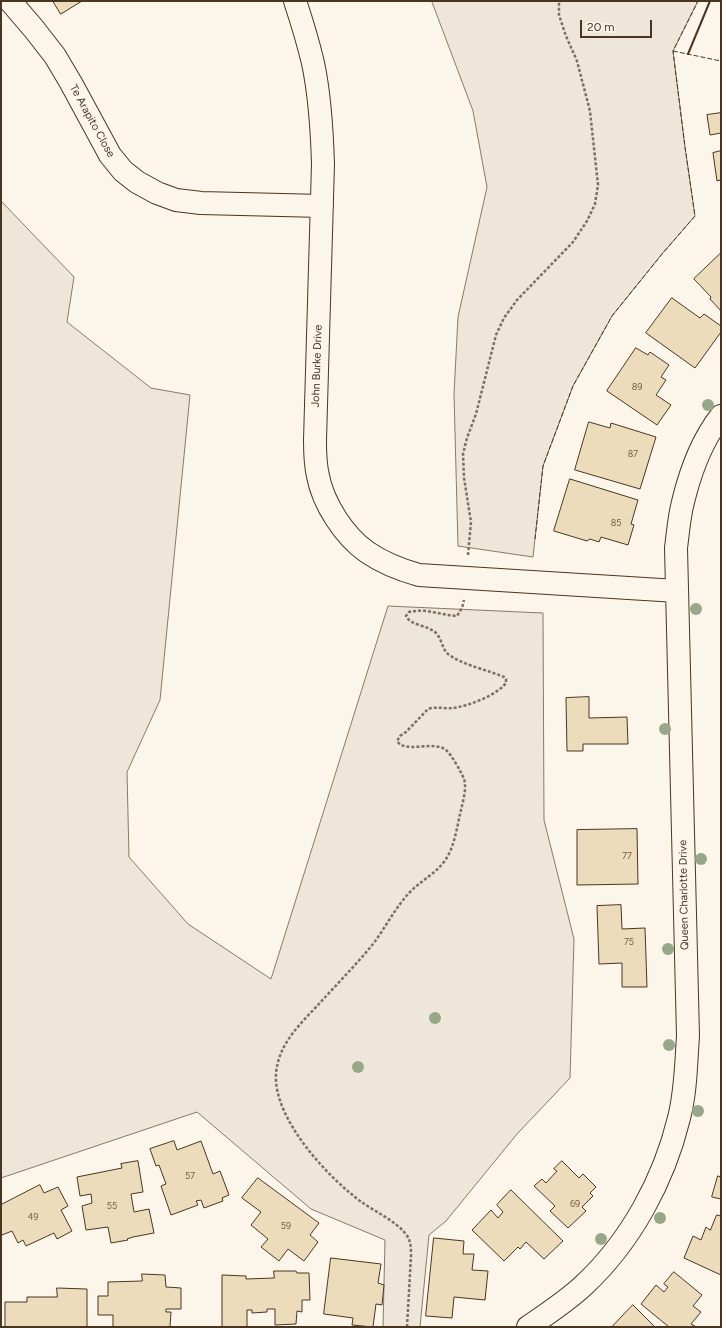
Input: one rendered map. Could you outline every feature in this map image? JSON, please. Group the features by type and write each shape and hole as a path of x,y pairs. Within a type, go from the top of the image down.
{"street":[{"name":"Te Arapito Close","path":"10,1 55,56 110,155 123,171 137,182 157,194 176,200 201,203 322,206"},
{"name":"John Burke Drive","path":"295,1 313,64 318,98 323,164 315,460 318,478 325,499 335,517 348,534 366,551 402,570 419,575 677,591"},
{"name":"Queen Charlotte Drive","path":"528,1327 558,1307 584,1285 606,1262 623,1241 644,1208 659,1178 680,1117 686,1079 688,1036 676,548 682,503 695,463 707,438 721,416"}],"path":[{"path":"407,1327 411,1244 407,1236 398,1227 346,1190 317,1162 289,1122 277,1088 276,1074 278,1060 282,1049 300,1024 373,943 398,906 412,890 442,866 451,848 463,798 465,786 464,780 450,754 446,750 433,746 406,747 400,745 398,741 400,736 406,732 428,709 454,708 478,700 497,692 506,683 506,679 504,677 468,664 448,654 444,650 436,633 413,622 406,616 409,612 415,610 433,611 457,616 462,608 471,522 464,478 463,454 476,414 496,335 504,318 518,300 572,242 587,221 595,204 598,185 590,111 578,61 566,36 560,15 559,1"}],"shaded area":[{"path":"432,1 698,1 673,51 695,216 612,316 573,386 543,466 533,557 458,546 454,394 458,317 487,187 473,111"},
{"path":"1,201 74,277 67,322 151,388 190,395 160,700 127,772 129,857 188,924 271,979 388,606 543,613 544,820 574,939 570,1078 517,1134 446,1221 429,1235 420,1327 383,1327 385,1240 311,1209 197,1112 1,1178"}],"building":[{"path":"53,1 82,1 61,14"},
{"path":"721,113 721,133 710,135 707,115"},
{"path":"721,151 721,183 720,180 717,181 713,153"},
{"path":"721,253 721,311 710,299 711,297 694,279"},
{"path":"672,298 700,318 704,314 721,326 721,332 695,368 646,333"},
{"path":"636,348 648,355 650,352 669,365 661,377 666,380 656,395 671,405 657,425 607,391"},
{"path":"589,422 610,428 611,423 656,437 640,489 575,470"},
{"path":"570,479 638,500 631,524 634,525 628,545 601,537 599,542 590,539 587,541 554,531"},
{"path":"589,697 589,718 627,717 628,744 583,744 583,751 567,751 566,698"},
{"path":"637,829 638,884 577,885 577,830"},
{"path":"621,905 622,929 645,928 647,987 622,987 622,963 599,964 597,906"},
{"path":"174,1141 177,1150 201,1141 213,1174 220,1171 229,1195 222,1198 223,1201 204,1208 201,1200 196,1201 198,1205 171,1215 161,1186 166,1184 159,1165 156,1166 150,1149"},
{"path":"138,1161 143,1192 131,1194 134,1212 149,1209 154,1233 111,1243 108,1227 86,1230 82,1206 92,1203 91,1194 80,1196 77,1177 122,1168 121,1164"},
{"path":"562,1161 579,1178 583,1174 596,1187 590,1193 593,1196 582,1207 586,1211 568,1228 550,1211 555,1206 534,1186 542,1179 546,1183 557,1171 554,1169"},
{"path":"718,1176 721,1177 721,1199 712,1197"},
{"path":"258,1178 319,1223 310,1235 318,1242 304,1261 288,1249 279,1261 261,1247 268,1239 251,1225 261,1212 242,1198"},
{"path":"40,1185 44,1193 58,1187 68,1206 61,1210 72,1231 57,1239 54,1233 26,1246 23,1240 18,1243 12,1231 2,1235 1,1205"},
{"path":"511,1190 563,1241 544,1259 526,1242 520,1249 518,1247 504,1261 472,1230 491,1210 498,1218 503,1212 497,1205"},
{"path":"717,1215 721,1216 721,1275 684,1258 693,1236 701,1240 706,1227 710,1230"},
{"path":"434,1238 464,1241 463,1254 474,1254 472,1270 488,1271 485,1300 454,1297 452,1318 426,1316"},
{"path":"331,1258 381,1264 378,1283 384,1285 382,1305 376,1304 373,1327 352,1325 353,1318 324,1314"},
{"path":"274,1271 296,1271 297,1273 309,1273 310,1300 302,1300 302,1312 297,1311 296,1324 275,1325 275,1309 267,1309 267,1312 252,1313 252,1310 247,1310 247,1327 222,1327 222,1275 246,1276 246,1279 274,1278"},
{"path":"674,1272 702,1295 693,1306 701,1312 691,1324 695,1326 694,1327 669,1327 641,1304 656,1285 664,1292 668,1287 664,1284"},
{"path":"142,1274 165,1275 166,1287 181,1288 181,1309 166,1309 166,1312 171,1312 170,1327 113,1327 113,1315 98,1315 98,1296 108,1296 108,1282 142,1281"},
{"path":"57,1288 87,1289 87,1327 5,1327 5,1302 27,1302 27,1297 57,1297"},
{"path":"633,1305 655,1327 612,1327"}],"fence":[{"path":"535,539 543,466 573,386 612,316 695,216 673,51 698,1"},
{"path":"673,51 721,61"}],"wall":[{"path":"688,54 710,1"}]}
